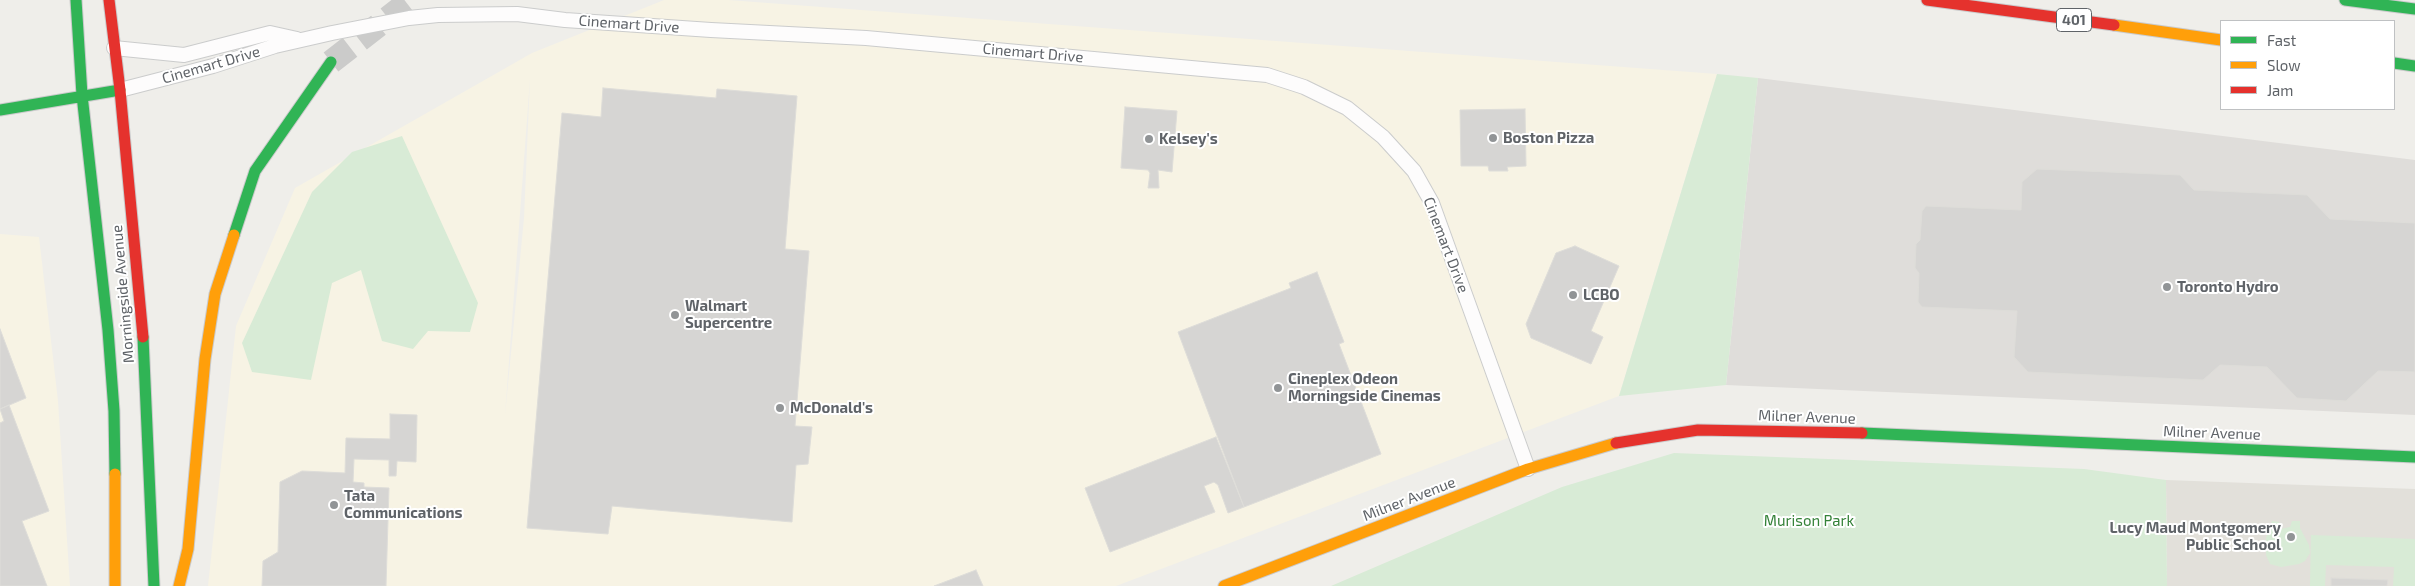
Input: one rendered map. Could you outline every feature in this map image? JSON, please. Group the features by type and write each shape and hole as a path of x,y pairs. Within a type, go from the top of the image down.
{"main road":[{"name":"Morningside Avenue","path":"76,0 82,95 108,330 114,411 115,586"},
{"name":"Morningside Avenue","path":"109,0 120,90 143,335 154,586"},
{"name":"401","path":"1926,0 2220,40"},
{"path":"2345,0 2415,9"},
{"path":"179,586 188,549 205,359 215,294 255,171 331,62"},
{"path":"2395,63 2415,66"},
{"path":"0,110 120,90"},
{"name":"Milner Avenue","path":"1224,586 1528,469 1617,442 1698,430 1808,431 2415,457"}],"street":[{"name":"Cinemart Drive","path":"120,90 302,40 409,18 438,15 517,14 565,20 866,38 1267,75 1304,87 1347,108 1383,136 1414,171 1432,203 1528,469"},
{"name":"Cinemart Drive","path":"114,48 184,55 270,33 302,40"}],"shaded area":[{"path":"664,0 728,0 1717,74 1619,396 1116,586 208,586 236,326 295,188 532,53","holes":["530,79 524,218 505,415"]},
{"path":"1758,78 2415,160 2415,415 1726,385"},
{"path":"0,234 39,237 58,401 70,586 0,586"},
{"name":"Lucy Maud Montgomery Public School","path":"2166,480 2415,489 2415,586 2167,586"}],"green space":[{"path":"1717,74 1758,78 1726,385 1619,396"},
{"path":"402,136 478,303 470,332 428,331 413,349 382,341 361,270 332,283 311,380 252,372 242,343 312,192 352,152"},
{"name":"Murison Park","path":"1674,453 2084,469 2166,480 2167,586 1331,586 1562,487"},
{"path":"2272,521 2279,522 2280,529 2290,527 2292,521 2300,521 2300,528 2309,545 2310,553 2305,561 2281,567 2270,564 2266,555 2266,538"},
{"path":"2311,535 2415,539 2415,586 2393,586 2394,567 2326,565 2325,586 2310,586"}],"building":[{"name":"Walmart Supercentre","path":"603,88 716,98 717,89 797,96 785,249 809,251 795,426 812,427 808,464 796,465 792,522 612,506 608,534 527,528 562,113 601,117"},
{"name":"Kelsey's","path":"1125,107 1177,111 1172,172 1158,170 1159,188 1148,188 1150,173 1148,170 1121,168"},
{"name":"Boston Pizza","path":"1525,109 1526,166 1507,167 1508,171 1489,171 1488,166 1461,166 1460,110"},
{"name":"Toronto Hydro","path":"2037,169 2180,175 2194,190 2307,195 2330,219 2415,223 2415,372 2378,371 2346,401 2297,398 2267,367 2220,365 2203,380 2028,372 2014,357 2017,311 1922,307 1918,302 1919,273 1915,268 1916,244 1920,240 1922,211 1926,206 2021,210 2022,182"},
{"name":"LCBO","path":"1575,246 1619,266 1591,331 1603,337 1591,364 1531,338 1526,324 1556,253"},
{"name":"Cineplex Odeon Morningside Cinemas","path":"1317,272 1344,342 1339,344 1381,454 1244,507 1178,332 1291,288 1289,283"},
{"path":"0,329 26,398 0,409"},
{"path":"9,405 49,511 22,521 47,586 0,586 0,423 4,421 0,409"},
{"name":"Tata Communications","path":"390,414 417,415 416,462 397,461 396,476 389,476 389,460 354,459 353,482 364,483 364,487 389,488 386,586 262,586 263,561 278,552 280,482 302,471 345,473 346,438 390,439"},
{"path":"1216,437 1244,507 1228,513 1218,485 1214,482 1204,486 1215,512 1110,552 1085,488"},
{"path":"976,570 983,586 934,586"},
{"path":"2331,578 2388,580 2387,586 2331,586"}],"tunnel":[{"path":"331,62 411,0"}],"traffic: fast":[{"path":"76,0 82,95 108,330 114,411 115,474"},
{"path":"2345,0 2415,9"},
{"path":"234,235 255,171 331,62"},
{"path":"2395,63 2415,66"},
{"path":"0,110 120,90"},
{"path":"143,337 154,586"},
{"path":"1862,433 2415,457"}],"traffic: slow":[{"path":"2114,25 2220,40"},
{"path":"179,586 188,549 205,359 215,294 234,235"},
{"path":"1224,586 1528,469 1616,443"},
{"path":"115,474 115,586"}],"traffic: jam":[{"path":"109,0 120,90 143,337"},
{"path":"1927,0 2114,25"},
{"path":"1616,443 1698,430 1862,433"}],"place":[{"name":"Boston Pizza","path":"1493,138"},
{"name":"Kelsey's","path":"1149,139"},
{"name":"Toronto Hydro","path":"2167,287"},
{"name":"LCBO","path":"1573,295"},
{"name":"Walmart Supercentre","path":"675,315"},
{"name":"Cineplex Odeon Morningside Cinemas","path":"1278,388"},
{"name":"McDonald's","path":"780,408"},
{"name":"Tata Communications","path":"334,505"},
{"name":"Lucy Maud Montgomery Public School","path":"2291,537"}]}
